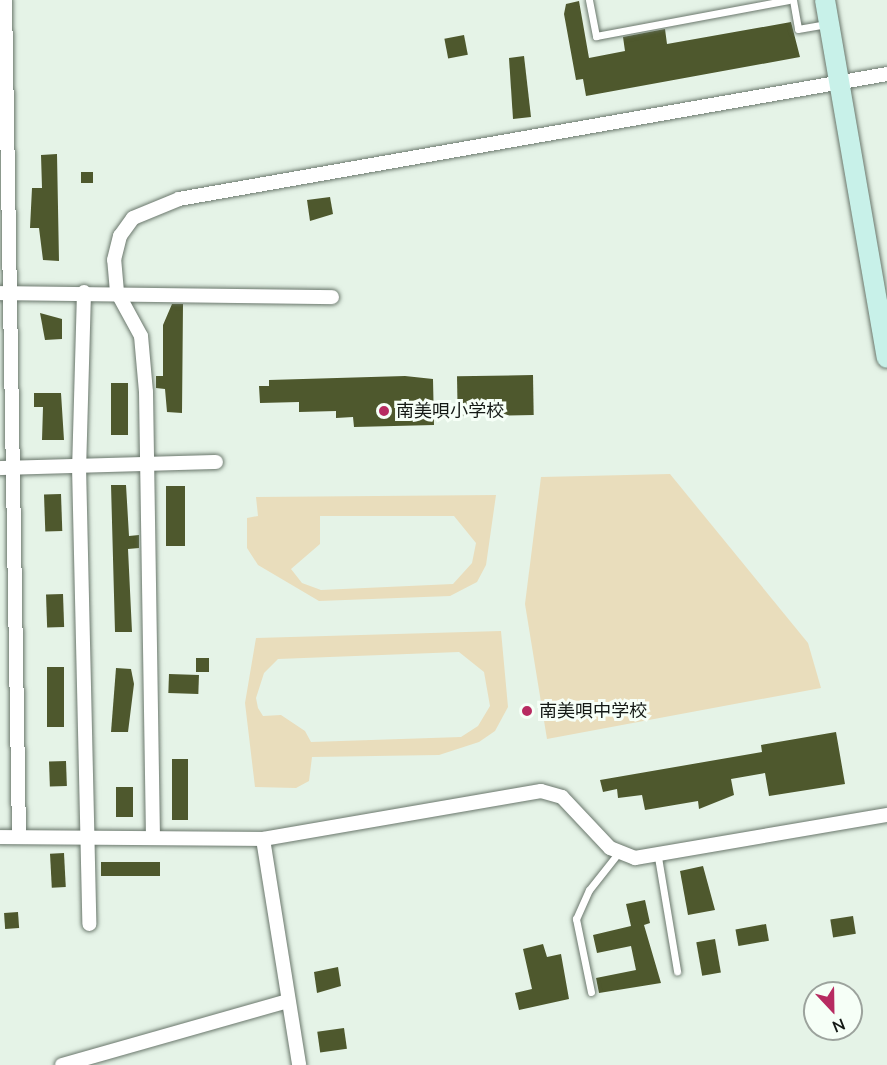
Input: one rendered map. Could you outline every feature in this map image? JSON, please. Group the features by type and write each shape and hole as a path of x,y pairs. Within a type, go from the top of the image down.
{"street":[{"path":"5,0 3,45 6,468 19,837"},
{"path":"825,0 842,81 887,358"},
{"path":"153,838 147,464 141,336 117,292 114,260 120,236 133,218 152,206 842,81 887,75"},
{"path":"84,292 79,466 85,838 89,924"},
{"path":"6,293 117,292 332,297"},
{"path":"6,468 216,462"},
{"path":"0,837 263,839 542,792 562,797 619,852 635,858 658,856 887,815"},
{"path":"263,839 299,1065"},
{"path":"62,1065 288,1001"}],"lane":[{"path":"589,0 596,36 791,0 798,29 830,23"},
{"path":"591,992 576,920 589,890 619,852"},
{"path":"658,856 677,971"}],"shaded area":[{"path":"670,474 808,643 821,688 547,739 525,604 541,477"},
{"path":"496,495 486,565 477,582 450,596 319,601 258,565 247,548 247,518 258,516 256,497","holes":["320,516 454,516 476,543 472,563 453,584 321,590 302,583 291,569 320,544"]},
{"path":"501,631 508,707 495,731 479,742 439,755 312,757 309,781 296,788 255,787 245,703 256,638","holes":["459,652 484,672 490,706 478,726 461,737 311,742 305,731 281,715 263,716 256,698 264,673 278,659"]}],"building":[{"path":"579,1 589,58 625,51 623,37 665,29 667,44 791,22 800,57 586,96 583,79 576,80 564,14 566,4"},
{"path":"464,35 468,55 448,58 444,39"},
{"path":"524,56 531,117 513,119 509,58"},
{"path":"57,154 59,261 43,260 39,228 30,228 32,188 42,188 41,155"},
{"path":"81,172 93,172 93,183 81,183"},
{"path":"330,197 333,214 310,221 307,200"},
{"path":"172,304 183,304 182,413 167,412 165,389 156,388 156,376 163,376 163,325"},
{"path":"40,313 62,319 62,339 45,340"},
{"path":"533,375 534,415 458,416 457,376"},
{"path":"405,376 433,379 434,425 354,427 353,417 336,418 336,411 299,412 299,402 260,403 259,386 269,386 269,380"},
{"path":"111,383 128,383 128,435 111,435"},
{"path":"34,393 61,393 64,440 42,440 43,407 34,407"},
{"path":"111,485 126,485 129,536 139,535 139,548 128,549 132,632 115,632"},
{"path":"166,486 185,486 185,546 166,546"},
{"path":"61,494 62,531 45,532 44,495"},
{"path":"63,594 64,627 47,628 46,595"},
{"path":"196,658 209,658 209,672 196,672"},
{"path":"47,667 64,667 64,727 47,727"},
{"path":"116,668 131,669 134,684 128,732 111,732"},
{"path":"169,674 199,675 198,694 168,693"},
{"path":"836,732 845,784 769,796 765,773 731,779 734,795 699,809 698,801 645,810 642,795 618,798 617,789 603,792 600,780 762,752 761,745"},
{"path":"172,759 188,759 188,820 172,820"},
{"path":"66,761 67,786 50,787 49,762"},
{"path":"116,787 133,787 133,817 116,817"},
{"path":"64,853 66,887 52,888 50,854"},
{"path":"101,862 160,862 160,876 101,876"},
{"path":"703,866 715,910 688,915 680,871"},
{"path":"645,900 650,923 644,925 661,983 599,993 596,978 636,970 631,946 597,953 593,935 631,926 626,904"},
{"path":"18,912 19,928 5,929 4,913"},
{"path":"853,916 856,934 833,937 830,920"},
{"path":"766,924 769,941 738,946 735,929"},
{"path":"715,939 721,972 702,976 696,942"},
{"path":"543,944 547,957 561,954 569,999 519,1010 515,993 532,989 523,949"},
{"path":"338,967 341,986 317,993 314,972"},
{"path":"344,1028 347,1049 320,1053 317,1032"}],"place":[{"name":"南美唄小学校","path":"384,411"},
{"name":"南美唄中学校","path":"527,711"}]}
